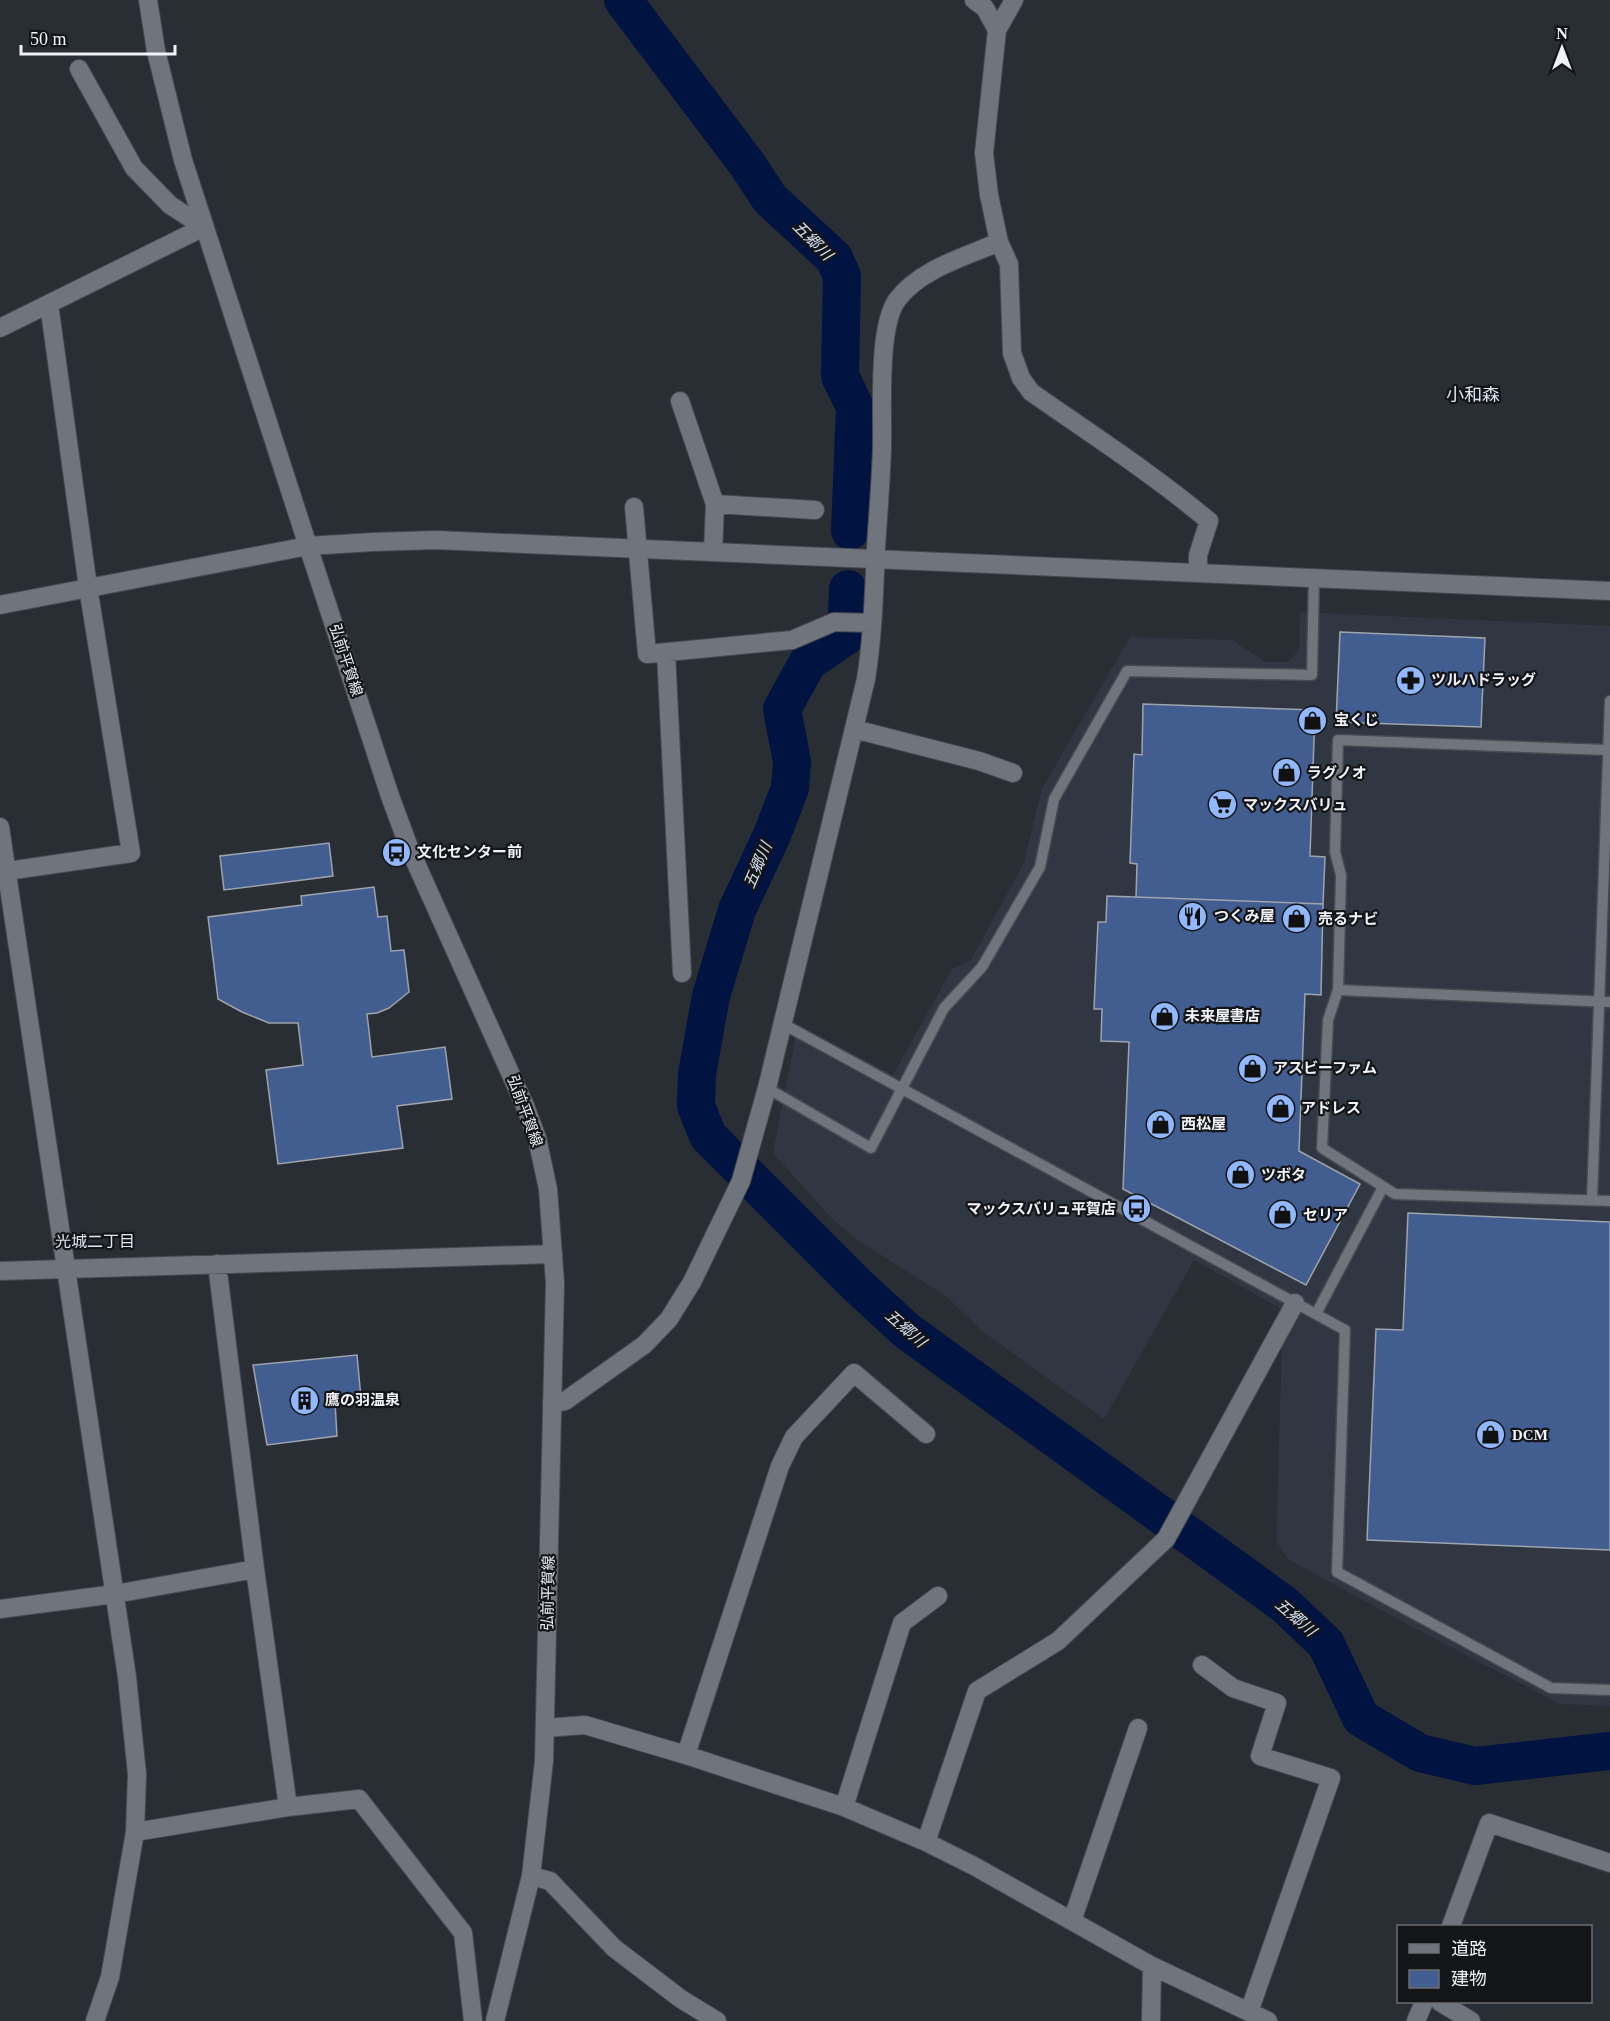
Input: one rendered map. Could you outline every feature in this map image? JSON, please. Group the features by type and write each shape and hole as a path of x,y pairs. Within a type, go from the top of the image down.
{"street":[{"name":"弘前平賀線","path":"148,0 156,51 183,160 390,796 410,850 514,1078 537,1138 548,1190 555,1283 544,1761 531,1876 495,2021"},
{"path":"974,0 985,8 997,30"},
{"path":"1014,0 997,30 984,153 988,195 999,242 1009,264 1012,352 1022,378 1031,392 1139,468 1160,480 1209,521 1198,555 1198,573"},
{"path":"80,69 134,168 170,205 204,227"},
{"path":"0,328 204,227"},
{"path":"552,1403 565,1401 644,1346 669,1319 692,1282 741,1180 750,1156 783,1024 866,679 871,647 865,623 876,559 882,450 884,337 888,317 897,300 929,273 999,242"},
{"path":"3,872 131,853 88,588 49,304"},
{"path":"680,401 715,504 713,552"},
{"path":"715,504 815,510"},
{"path":"634,507 647,654 792,640 834,622 865,623"},
{"path":"0,604 308,546 436,540 1610,591"},
{"path":"666,653 682,973"},
{"path":"854,729 979,761 1013,773"},
{"path":"0,826 3,872 66,1268 127,1677 137,1774 135,1832 110,1977 94,2021"},
{"path":"0,1271 554,1254"},
{"path":"217,1264 288,1808"},
{"path":"926,1842 977,1691 1058,1641 1166,1539 1295,1303"},
{"path":"686,1755 780,1466 794,1437 854,1373 926,1434"},
{"path":"0,1609 115,1594 255,1569"},
{"path":"844,1807 902,1623 938,1596"},
{"path":"1202,1665 1233,1688 1277,1703 1260,1756 1331,1778 1249,2012"},
{"path":"545,1728 585,1725 686,1755 844,1807 926,1842 974,1866 1152,1966 1268,2021"},
{"path":"1072,1921 1138,1728"},
{"path":"135,1832 359,1799 463,1933 473,2021"},
{"path":"1451,1925 1489,1823 1610,1863"},
{"path":"531,1876 550,1881 614,1948 681,1999 717,2021"},
{"path":"1151,2021 1152,1966"},
{"path":"1416,2021 1423,2003"},
{"path":"1443,2003 1471,2021"}],"lane":[{"path":"767,1088 871,1148 944,1008 982,967 1040,867 1054,799 1127,671 1312,675 1314,578"},
{"path":"1592,1200 1605,1002 1610,701"},
{"path":"1608,750 1338,740 1335,852 1341,874 1338,990 1328,1020 1322,1148 1395,1194 1610,1200"},
{"path":"1338,990 1605,1002"},
{"path":"783,1024 1345,1330 1337,1572 1551,1688 1610,1690"},
{"path":"1316,1314 1383,1187"}],"shaded area":[{"path":"1300,612 1610,626 1610,1706 1560,1704 1288,1559 1276,1541 1283,1310 1194,1260 1104,1419 982,1331 946,1296 859,1241 834,1221 773,1153 798,1025 893,1075 952,969 971,960 1024,863 1041,791 1130,637 1232,640 1265,662 1288,662 1299,650"}],"building":[{"name":"ツルハドラッグ","path":"1340,632 1485,638 1481,727 1336,722"},
{"name":"マックスバリュ","path":"1143,704 1315,710 1310,856 1325,857 1323,904 1136,897 1137,864 1130,863 1134,754 1142,755"},
{"path":"329,843 333,876 224,890 220,856"},
{"path":"374,887 378,917 387,916 391,951 404,950 409,992 389,1008 367,1014 372,1057 445,1047 452,1099 397,1106 403,1148 278,1164 266,1070 303,1065 298,1023 269,1023 218,999 208,917 302,905 301,896"},
{"path":"1107,896 1323,904 1321,995 1305,994 1299,1151 1360,1184 1306,1285 1123,1189 1129,1042 1101,1041 1102,1009 1094,1009 1098,922 1106,922"},
{"name":"DCM","path":"1408,1213 1610,1222 1610,1550 1367,1540 1376,1329 1403,1330"},
{"name":"鷹の羽温泉","path":"357,1355 361,1398 335,1402 337,1436 267,1445 253,1365"}],"waterway":[{"name":"五郷川","path":"623,0 747,164 770,199 834,258 842,276 840,376 855,407 850,531"},
{"name":"五郷川","path":"848,589 846,636 808,662 782,709 792,762 790,788 772,835 737,910 711,996 697,1074 696,1106 708,1136 857,1285 907,1331 1285,1605 1326,1644 1361,1718 1420,1753 1475,1766 1610,1751"}],"place":[{"name":"ツルハドラッグ","path":"1410,680"},
{"name":"宝くじ","path":"1313,720"},
{"name":"ラグノオ","path":"1286,773"},
{"name":"マックスバリュ","path":"1222,805"},
{"name":"文化センター前","path":"396,852"},
{"name":"つくみ屋","path":"1193,916"},
{"name":"売るナビ","path":"1297,919"},
{"name":"未来屋書店","path":"1164,1016"},
{"name":"アスビーファム","path":"1252,1068"},
{"name":"アドレス","path":"1280,1108"},
{"name":"西松屋","path":"1160,1124"},
{"name":"ツボタ","path":"1240,1175"},
{"name":"マックスバリュ平賀店","path":"1137,1209"},
{"name":"セリア","path":"1282,1215"},
{"name":"鷹の羽温泉","path":"304,1400"},
{"name":"DCM","path":"1491,1435"}],"district":[{"name":"小和森","path":"1473,395"},
{"name":"光城二丁目","path":"95,1241"}]}
